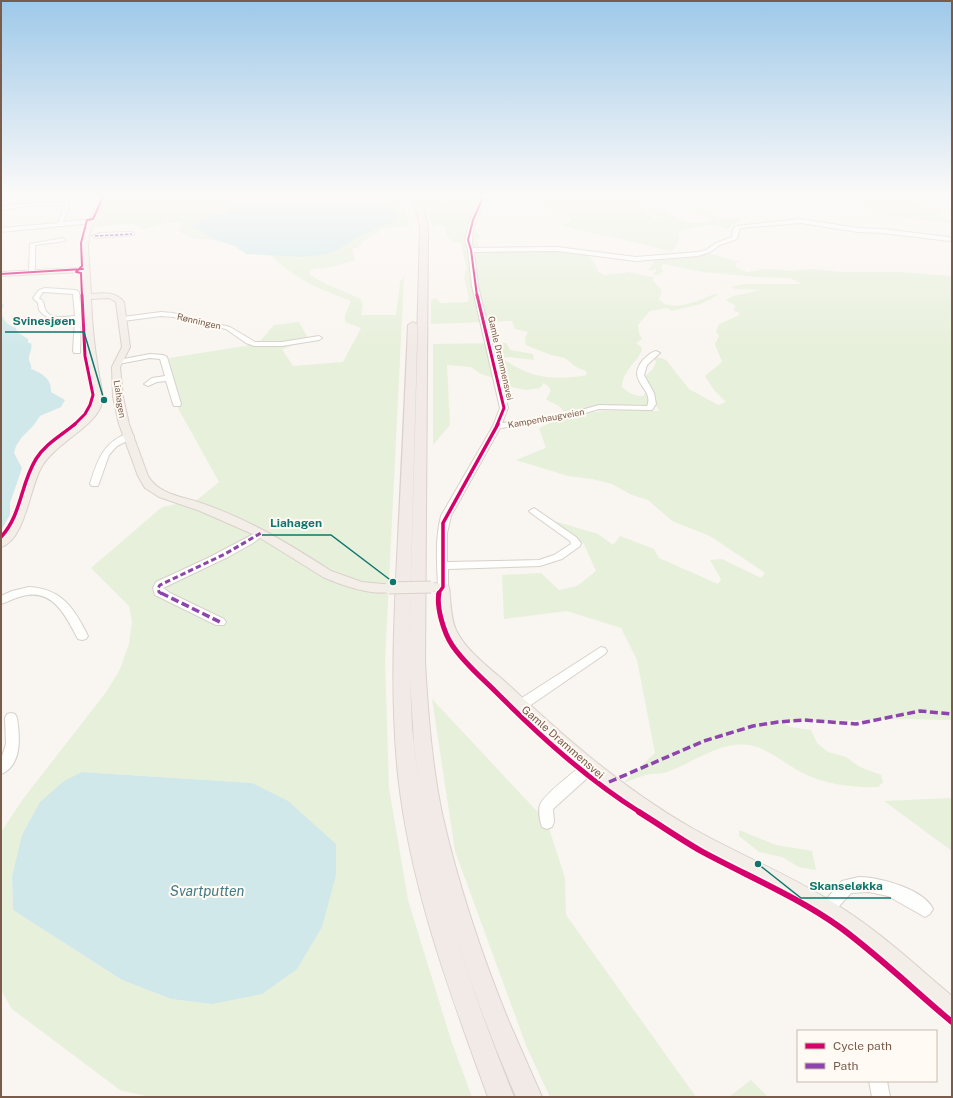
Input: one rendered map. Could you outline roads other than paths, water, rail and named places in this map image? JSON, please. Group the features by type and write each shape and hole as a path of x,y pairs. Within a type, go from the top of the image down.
{"highway":[{"path":"417,246 402,592 401,663 403,729 412,797 423,862 443,934 469,1016 501,1097"},
{"path":"424,246 417,654 420,728 429,793 443,856 464,930 490,1007 529,1097"}],"main road":[{"path":"1,543 18,523 32,476 40,462 53,446 88,419 98,403 99,394 94,378 90,351 85,246"},
{"path":"1,274 31,271 86,269"},
{"name":"Liahagen","path":"88,297 106,296 117,298 121,304 126,347 118,362 116,375 119,403 122,416 143,476 153,488 163,495 222,515 261,533 327,574 338,579 362,586 389,588 437,587"},
{"name":"Gamle Drammensvei","path":"437,587 448,625 455,640 464,651 542,726 590,767 651,812 682,831 720,853 828,909 860,931 952,1009"}],"street":[{"path":"31,271 32,246"},
{"name":"Gamle Drammensvei","path":"437,587 443,566 443,523 503,414 503,401 475,286 470,246"},
{"path":"471,250 557,249 626,258 664,257 708,251 715,246"},
{"path":"77,351 77,317 77,296 76,292 45,290 36,296 36,299 41,302 42,310 50,317 62,319 77,317 88,315"},
{"name":"Rønningen","path":"123,319 161,314 173,315 228,328 248,342 254,344 288,344 319,338"},
{"name":"Kampenhaugveien","path":"497,426 560,418 600,407 649,408 652,404 651,397 639,375 640,369 650,356 656,353"},
{"path":"118,362 150,356 161,356 164,358 177,404"},
{"path":"148,384 154,380 170,378"},
{"path":"95,484 103,456 117,442 130,436"},
{"path":"443,566 540,563 558,557 575,546 576,543 573,539 534,511"},
{"path":"220,622 166,596 159,592 158,588 160,584 214,560 243,545 261,533"},
{"path":"1,600 25,591 40,591 48,593 65,608 75,621 82,636"},
{"path":"521,705 601,651"},
{"path":"1,768 11,754 14,742 11,718"},
{"path":"547,822 546,807 554,798 590,767"},
{"path":"828,909 846,886 868,883 877,884 902,894 925,909"},
{"path":"878,1082 882,1097"}],"water":[{"path":"235,246 344,246 327,254 302,257 246,254"},
{"path":"1,303 4,305 1,311"},
{"path":"1,311 6,322 16,328 17,332 28,339 28,343 31,343 29,360 31,369 46,377 50,383 51,392 65,400 61,407 40,416 16,446 14,453 22,468 10,503 10,515 1,530"},
{"name":"Svartputten","path":"82,772 252,783 288,801 336,844 336,875 322,927 297,969 262,994 212,1004 171,999 122,980 13,910 12,877 22,835 40,802 64,781"}],"place":[{"name":"Svinesjøen","path":"104,400"},
{"name":"Liahagen","path":"393,582"},
{"name":"Skanseløkka","path":"758,864"}]}
